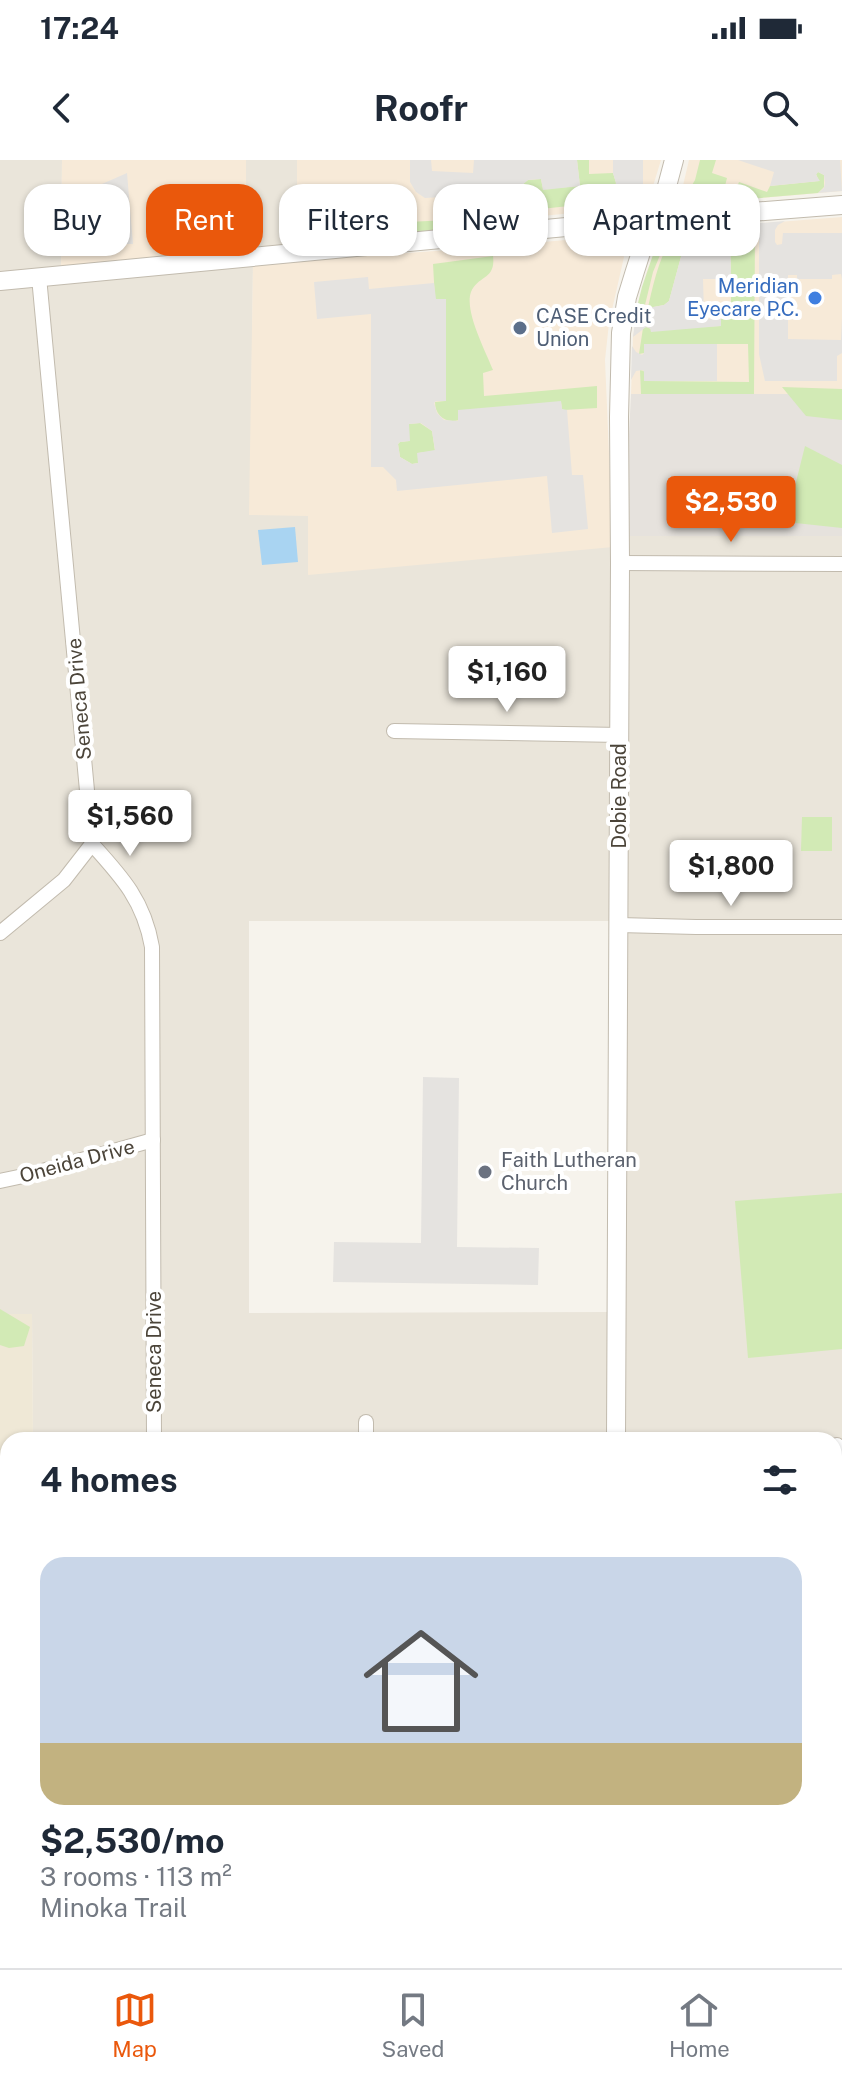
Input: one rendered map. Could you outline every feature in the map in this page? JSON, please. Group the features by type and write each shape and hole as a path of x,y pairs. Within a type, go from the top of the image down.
{"street":[{"name":"Dobie Road","path":"668,184 674,160"},
{"path":"760,211 842,205"},
{"path":"0,281 564,227"},
{"name":"Dobie Road","path":"616,1432 619,417 621,333 627,297 640,256"},
{"name":"Seneca Drive","path":"39,277 92,844 133,892 150,932 154,961 154,1432"},
{"path":"620,563 842,564"},
{"path":"394,731 620,735"},
{"path":"0,933 64,880 92,844"},
{"path":"619,925 842,927"},
{"name":"Oneida Drive","path":"0,1181 153,1140"},
{"path":"366,1422 366,1432"}],"shaded area":[{"path":"0,160 62,160 62,184 24,184 24,256 61,256 61,268 0,274"},
{"path":"62,160 246,160 246,184 146,184 146,256 184,256 61,268 61,256 130,256 130,184 62,184"},
{"path":"246,160 297,160 297,184 279,184 279,247 263,248 263,184 246,184"},
{"path":"297,160 661,160 654,184 564,184 564,214 548,215 548,184 433,184 433,230 417,233 417,184 297,184"},
{"path":"410,160 431,160 432,171 473,173 474,160 577,160 580,184 564,184 564,188 548,189 548,184 542,184 541,179 528,180 523,184 433,184 433,197 425,198 417,193 417,184 410,182"},
{"path":"613,160 643,160 643,184 616,184"},
{"path":"689,160 842,160 842,191 760,198 760,184 683,184"},
{"path":"738,160 840,160 842,191 818,193 825,183 824,175 818,172 816,175 820,181 770,186 774,172"},
{"path":"127,173 128,184 102,184"},
{"path":"130,208 133,244 130,244"},
{"path":"842,217 842,394 631,394 633,337 638,304 653,256 760,256 760,223"},
{"path":"785,221 775,230 777,245 782,244 783,233 842,233 842,279 841,274 832,275 832,279 797,279 797,275 788,275 788,339 841,340 842,318 842,353 837,356 837,381 765,381 759,354 760,223"},
{"path":"564,240 564,256 624,257 609,323 605,360 613,547 308,575 308,516 249,515 253,264 365,256 417,256 417,252 433,251 433,256 548,256 548,242"},
{"path":"681,256 731,256 731,279 703,279 704,314 708,319 721,319 721,326 651,332 646,327 633,337 637,307 643,309 669,301"},
{"path":"253,264 250,515 308,515 613,547 610,921 249,921 249,1313 610,1312 609,1432 33,1432 32,1315 0,1314 0,288"},
{"path":"368,277 369,289 434,283 436,299 446,299 446,401 434,403 437,413 444,420 458,421 458,410 561,401 562,409 567,410 572,475 583,475 588,529 552,533 547,476 397,491 396,480 383,467 371,467 371,314 317,319 314,282","holes":["421,423 432,431 435,450 417,453 418,463 412,464 400,457 398,444 410,441 409,424"]},
{"path":"644,344 717,344 717,381 644,381 643,370 636,371 631,380 632,346 642,355"},
{"path":"631,394 842,394 842,536 627,536"},
{"path":"627,536 842,536 842,1432 623,1432"},
{"path":"423,1077 459,1078 457,1247 539,1248 538,1285 333,1282 334,1242 421,1243"},
{"path":"0,1314 32,1314 33,1432 0,1432"}],"green space":[{"path":"577,160 589,160 589,174 613,173 616,183 616,184 580,184"},
{"path":"700,160 716,160 712,173 727,178 726,184 693,184"},
{"path":"818,172 824,175 824,187 818,193 760,198 760,190 767,192 770,186 819,181"},
{"path":"541,179 542,184 524,184 528,180"},
{"path":"564,187 564,207 548,208 548,189"},
{"path":"433,221 433,230 417,233 417,222"},
{"path":"493,256 492,269 474,287 470,300 473,320 493,370 483,373 484,396 597,386 597,408 564,410 561,402 458,411 459,420 454,421 439,414 435,402 445,401 445,299 435,300 433,264"},
{"path":"653,256 660,256 644,309 637,307"},
{"path":"663,256 681,256 669,301 648,308 654,284"},
{"path":"730,256 755,256 754,394 641,394 640,370 644,371 645,381 749,382 748,344 645,344 644,353 639,354 643,328 721,326 721,319 731,318 731,281 726,279 731,278"},
{"path":"782,387 842,389 842,420 806,416"},
{"path":"420,423 432,431 435,451 418,453 418,463 412,464 400,457 398,444 409,441 409,424"},
{"path":"805,446 842,465 842,528 786,522"},
{"path":"802,817 832,817 832,851 801,851"},
{"path":"842,1193 842,1349 748,1358 735,1201"},
{"path":"0,1309 30,1327 24,1346 9,1348 0,1345"}],"water":[{"path":"295,527 298,562 262,565 258,530"}],"place":[{"name":"Meridian Eyecare P.C.","path":"815,298"},
{"name":"CASE Credit Union","path":"520,328"},
{"name":"Faith Lutheran Church","path":"485,1172"}]}
